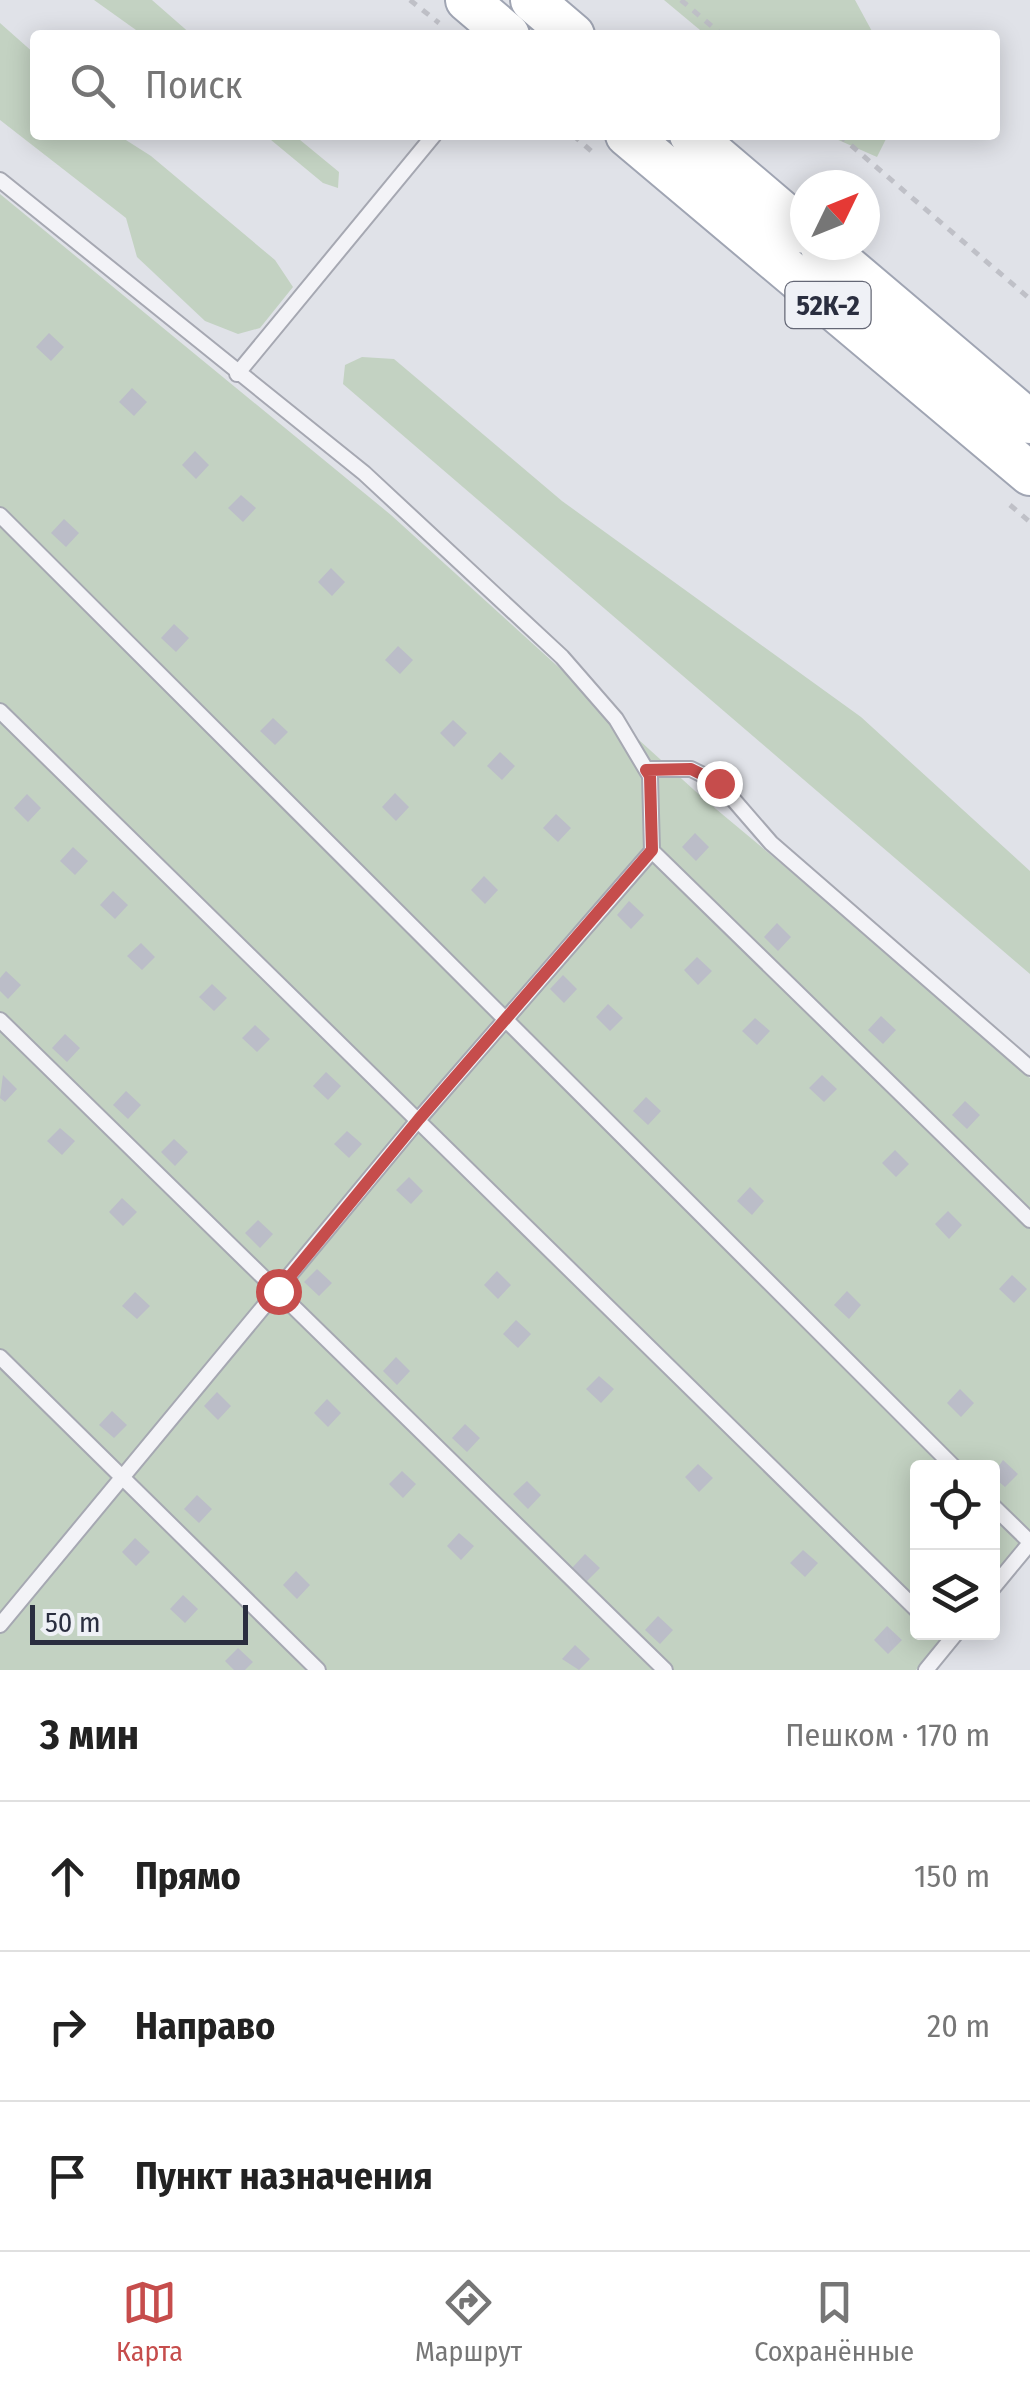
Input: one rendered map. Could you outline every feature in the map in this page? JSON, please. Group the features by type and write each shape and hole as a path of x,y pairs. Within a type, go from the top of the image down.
{"main road":[{"path":"467,0 502,30"},
{"path":"532,0 567,30"},
{"name":"52К-2","path":"633,140 1030,474"},
{"path":"697,140 790,219"},
{"name":"52К-2","path":"839,260 1030,422"}],"lane":[{"path":"237,374 430,140"},
{"path":"0,180 364,473 562,657 616,719 650,776 652,850 419,1119 0,1625"},
{"path":"0,515 947,1460"},
{"path":"0,711 910,1602"},
{"path":"646,770 691,769 719,783 772,843 1030,1068"},
{"path":"652,850 1030,1220"},
{"path":"0,1020 665,1670"},
{"path":"0,1356 318,1670"},
{"path":"1000,1513 1030,1542 1000,1579"},
{"path":"926,1670 946,1640"}],"path":[{"path":"410,0 447,30"},
{"path":"680,0 716,30"},
{"path":"845,140 1030,299"}],"green space":[{"path":"94,0 152,0 186,30 136,30"},
{"path":"664,0 855,0 871,30 700,30"},
{"path":"0,23 30,50 30,140 126,140 151,156 275,260 293,287 260,328 238,334 205,321 137,257 126,218 0,120"},
{"path":"271,140 300,140 339,172 338,188 323,183"},
{"path":"838,140 886,140 877,157"},
{"path":"0,194 391,515 704,799 934,991 1030,1078 1030,1533 1000,1569 1000,1460 910,1460 910,1640 941,1640 916,1670 0,1670"},
{"path":"362,357 394,359 562,501 861,717 1030,871 1030,974 343,384 345,365"}],"building":[{"path":"49,333 64,347 51,361 36,347"},
{"path":"132,388 147,402 134,416 119,402"},
{"path":"195,451 209,465 196,479 182,465"},
{"path":"241,495 256,508 243,522 228,508"},
{"path":"64,519 79,533 66,547 51,533"},
{"path":"331,568 345,582 332,596 318,582"},
{"path":"174,624 189,638 176,652 161,638"},
{"path":"398,646 413,660 400,674 385,660"},
{"path":"273,718 288,732 275,745 260,731"},
{"path":"453,720 467,733 454,747 440,733"},
{"path":"500,752 515,766 502,780 487,766"},
{"path":"395,793 409,807 396,821 382,807"},
{"path":"27,794 41,808 28,822 14,808"},
{"path":"556,814 571,828 558,842 543,828"},
{"path":"695,833 709,847 696,861 682,847"},
{"path":"73,847 88,861 75,875 60,861"},
{"path":"484,876 498,890 485,904 471,890"},
{"path":"113,891 128,905 115,919 100,905"},
{"path":"629,901 644,915 631,929 617,915"},
{"path":"777,923 791,937 778,951 764,937"},
{"path":"141,943 155,957 142,970 127,956"},
{"path":"697,957 712,971 698,985 684,970"},
{"path":"6,971 21,985 8,999 0,991 0,978"},
{"path":"563,975 577,989 564,1003 550,989"},
{"path":"212,984 227,998 214,1011 199,997"},
{"path":"608,1004 623,1018 610,1031 596,1017"},
{"path":"881,1016 896,1030 883,1044 868,1030"},
{"path":"755,1018 770,1031 757,1045 742,1031"},
{"path":"255,1025 270,1039 257,1052 242,1038"},
{"path":"65,1034 80,1048 67,1062 52,1048"},
{"path":"326,1072 341,1086 328,1100 313,1086"},
{"path":"3,1075 17,1089 5,1102 0,1098"},
{"path":"822,1075 837,1089 824,1102 809,1088"},
{"path":"126,1091 141,1105 128,1119 113,1105"},
{"path":"646,1097 661,1111 648,1125 633,1111"},
{"path":"965,1101 980,1115 967,1129 952,1115"},
{"path":"60,1128 75,1141 62,1155 47,1141"},
{"path":"347,1131 362,1144 349,1158 334,1144"},
{"path":"174,1139 188,1152 175,1166 161,1152"},
{"path":"895,1150 909,1164 896,1177 882,1163"},
{"path":"409,1177 423,1191 411,1204 396,1190"},
{"path":"750,1187 764,1201 752,1215 737,1201"},
{"path":"122,1198 137,1212 123,1226 109,1212"},
{"path":"948,1211 962,1225 949,1239 935,1224"},
{"path":"258,1220 273,1234 260,1248 245,1233"},
{"path":"317,1269 332,1283 319,1296 304,1282"},
{"path":"497,1271 511,1285 498,1299 484,1285"},
{"path":"1012,1275 1027,1289 1014,1303 999,1289"},
{"path":"847,1291 861,1305 849,1319 834,1305"},
{"path":"135,1292 150,1306 137,1319 122,1306"},
{"path":"516,1320 531,1334 518,1348 503,1334"},
{"path":"396,1357 410,1371 397,1385 383,1371"},
{"path":"599,1376 614,1389 601,1403 586,1389"},
{"path":"960,1389 974,1403 961,1417 947,1403"},
{"path":"217,1392 231,1406 218,1420 204,1406"},
{"path":"327,1399 341,1413 328,1427 314,1413"},
{"path":"112,1411 127,1425 114,1438 99,1425"},
{"path":"465,1424 480,1438 467,1452 452,1438"},
{"path":"1003,1460 1018,1474 1005,1487 1000,1483"},
{"path":"698,1464 713,1478 699,1492 685,1477"},
{"path":"402,1471 416,1484 403,1498 389,1484"},
{"path":"527,1481 541,1495 528,1509 513,1494"},
{"path":"197,1495 212,1509 199,1523 184,1509"},
{"path":"459,1533 474,1546 461,1560 447,1546"},
{"path":"135,1538 150,1552 136,1566 122,1552"},
{"path":"803,1550 818,1563 805,1577 790,1563"},
{"path":"585,1554 600,1568 587,1581 572,1568"},
{"path":"296,1571 310,1585 297,1599 283,1585"},
{"path":"183,1595 198,1609 185,1623 170,1609"},
{"path":"658,1616 673,1630 660,1644 645,1630"},
{"path":"887,1626 902,1640 888,1654 874,1640"},
{"path":"575,1645 590,1659 579,1670 562,1659"},
{"path":"238,1648 253,1662 245,1670 234,1670 225,1661"}],"route":[{"path":"278,1291 419,1119 652,850 650,776 646,770 691,769 719,783"}]}
